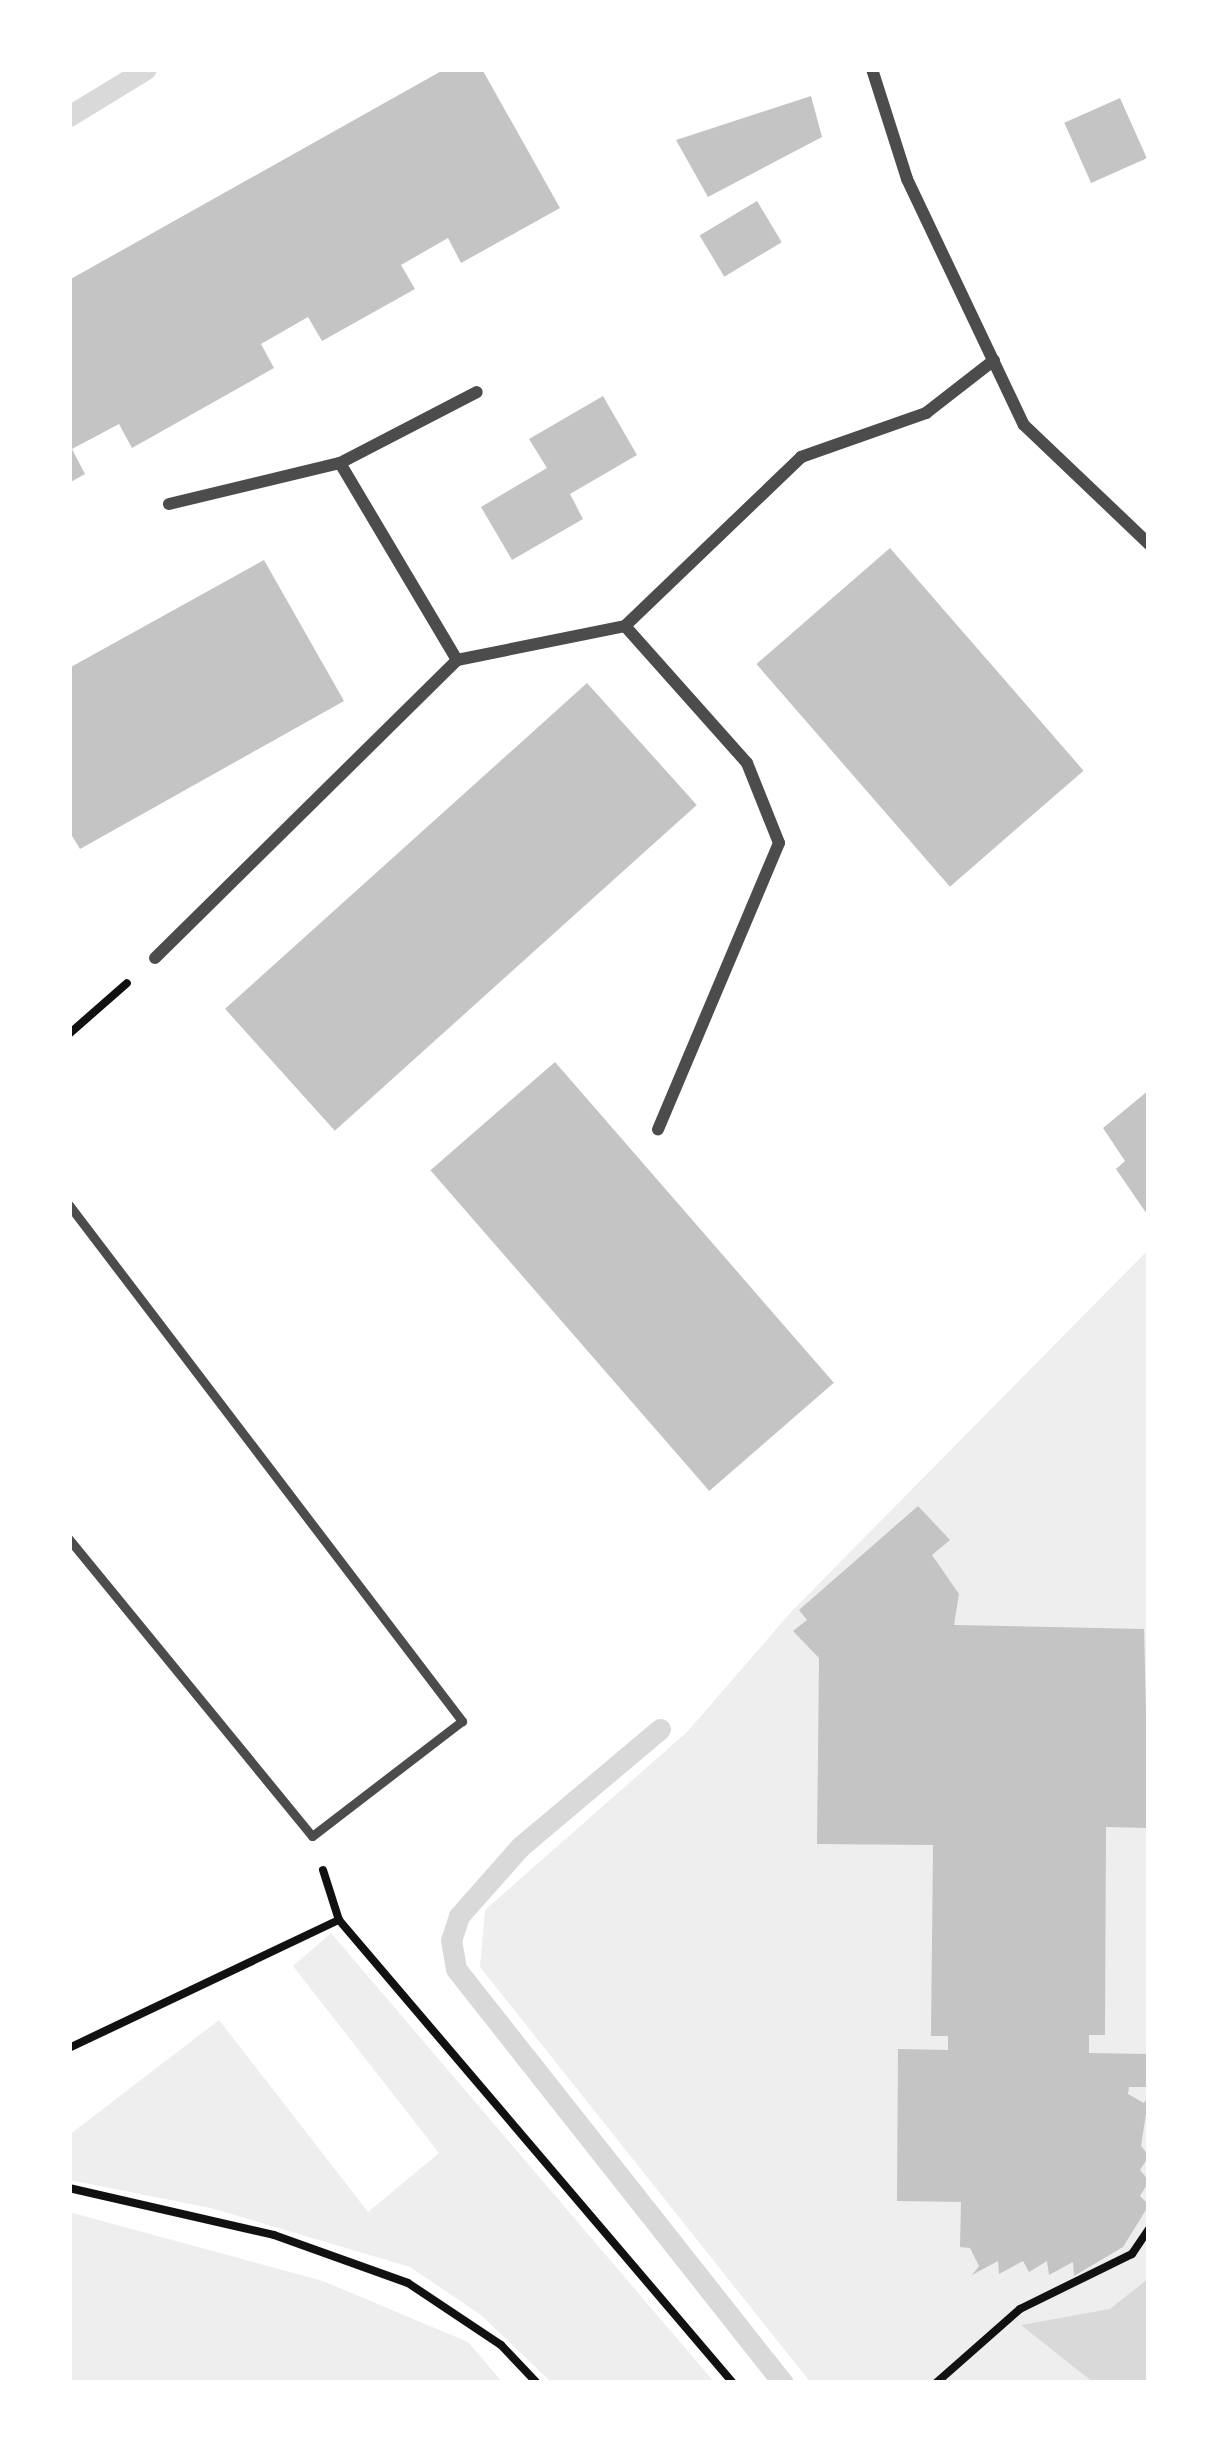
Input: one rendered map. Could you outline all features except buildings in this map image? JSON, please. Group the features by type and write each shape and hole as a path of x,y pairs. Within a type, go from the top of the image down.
{"street":[{"path":"872,69 907,179 1024,425 1149,544"},
{"path":"155,958 457,659 625,626 802,458 926,413 994,360"},
{"path":"169,504 340,464 477,392"},
{"path":"340,464 457,659"},
{"path":"625,626 747,763 778,843 658,1130"}],"lane":[{"path":"69,1205 462,1721 312,1835 69,1540"}],"path":[{"path":"69,1034 155,958"},
{"path":"69,2048 339,1920 734,2383"},
{"path":"69,2188 274,2235 408,2283 501,2345 537,2383"},
{"path":"936,2383 1019,2308 1132,2254 1149,2229"}],"shaded area":[{"path":"1149,1249 1149,2383 811,2383 480,1967 485,1910 687,1732 792,1611"},
{"path":"331,1933 715,2383 552,2383 481,2315 410,2267 211,2208 69,2180 69,2135 219,2020 368,2212 439,2153 293,1966"},
{"path":"69,2212 323,2281 468,2342 503,2383 69,2383"},
{"path":"1149,2278 1149,2383 1094,2383 1021,2325 1110,2309"}],"waterway":[{"path":"69,116 146,69"},
{"path":"660,1729 520,1847 459,1916 451,1940 456,1969 783,2383"}]}
